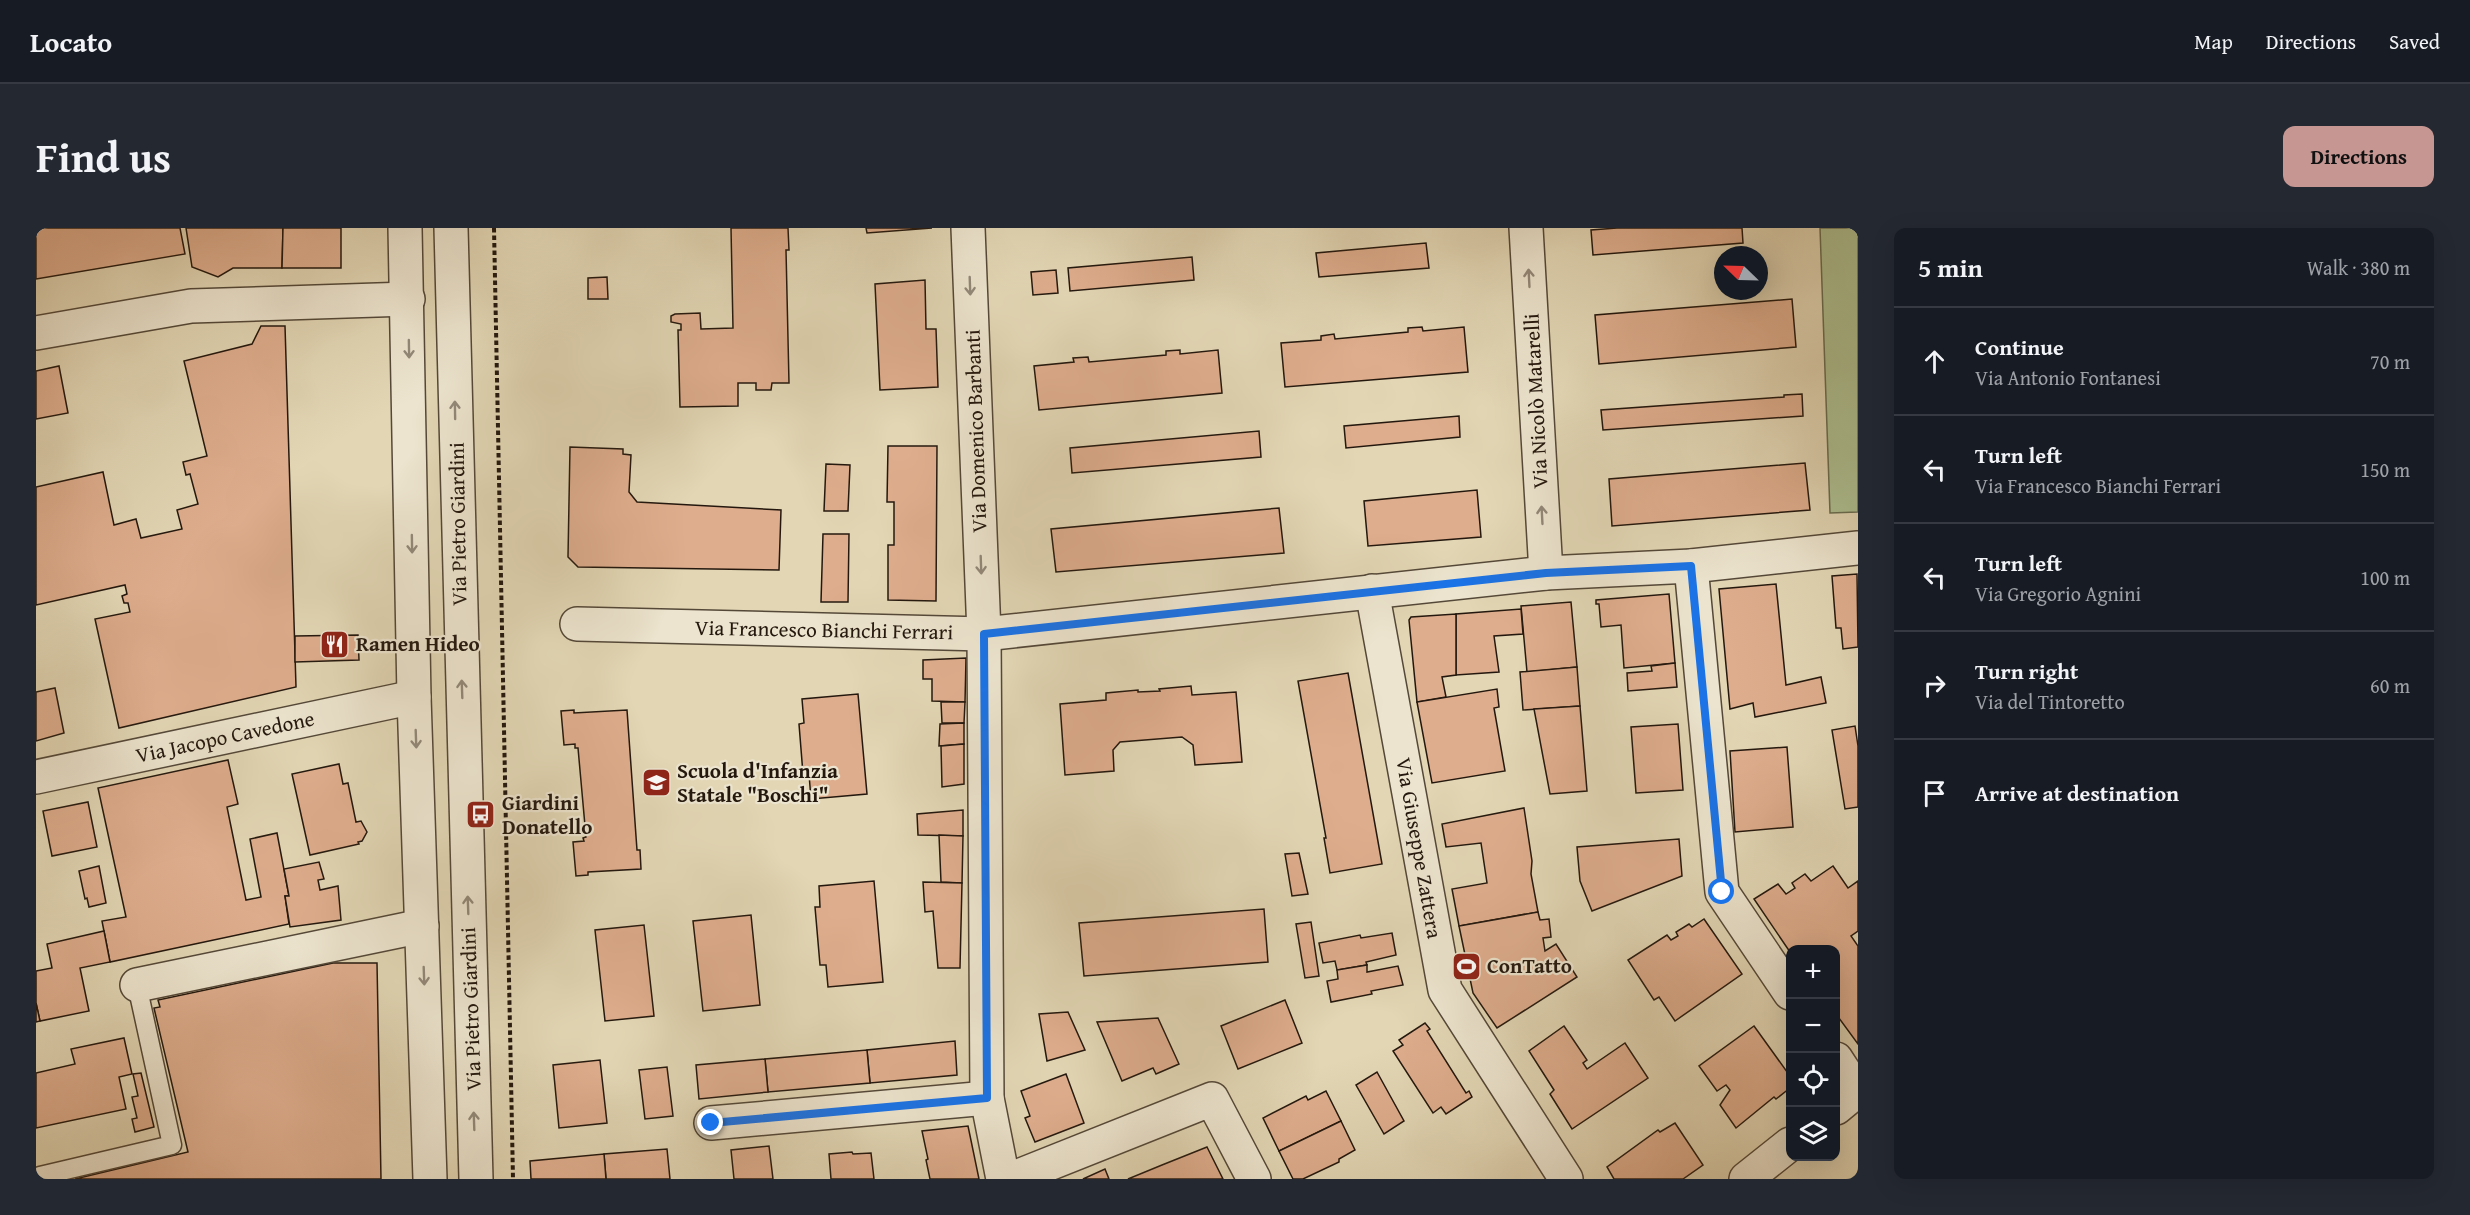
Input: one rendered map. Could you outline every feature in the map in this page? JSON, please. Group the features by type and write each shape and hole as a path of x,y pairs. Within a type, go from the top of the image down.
{"street":[{"path":"405,228 414,697 430,1179"},
{"name":"Via Pietro Giardini","path":"451,228 476,1179"},
{"name":"Via Domenico Barbanti","path":"968,228 984,634 987,1098 1004,1179"},
{"name":"Via Nicolò Matarelli","path":"1526,228 1546,573"},
{"path":"36,333 191,306 408,299"},
{"name":"Via Francesco Bianchi Ferrari","path":"577,624 984,634 1546,573 1691,566 1858,548"},
{"path":"1691,566 1722,892 1786,986"},
{"name":"Via Giuseppe Zattera","path":"1372,591 1445,990 1566,1179"},
{"name":"Via Jacopo Cavedone","path":"36,777 414,697"},
{"path":"137,986 422,926"},
{"path":"1837,1107 1858,1091 1840,1065"},
{"path":"711,1123 987,1098"},
{"path":"1011,1179 1212,1099 1254,1179"},
{"path":"1746,1179 1786,1148"}],"lane":[{"path":"41,1179 40,1176 172,1145 137,986"}],"path":[{"path":"494,228 513,1179"}],"green space":[{"path":"1820,228 1858,228 1858,512 1830,513"}],"building":[{"path":"36,228 180,228 185,254 36,279"},
{"path":"186,228 283,228 282,268 233,268 218,277 192,267"},
{"path":"283,228 341,228 341,268 282,268"},
{"path":"731,228 788,228 789,250 786,250 789,383 772,383 771,390 756,390 756,383 738,383 738,406 680,407 678,330 681,330 681,324 671,322 671,316 700,313 701,329 733,328"},
{"path":"866,228 932,228 867,233"},
{"path":"1742,228 1743,243 1593,255 1591,230"},
{"path":"1426,243 1429,268 1319,277 1316,253"},
{"path":"1192,257 1194,280 1070,291 1068,268"},
{"path":"1056,270 1058,293 1033,295 1031,272"},
{"path":"607,277 608,299 588,299 588,278"},
{"path":"925,280 926,329 936,329 938,387 880,390 875,284"},
{"path":"1792,299 1796,347 1599,364 1595,315"},
{"path":"261,326 285,326 296,687 119,728 95,619 130,612 128,603 124,603 122,596 127,594 125,585 36,605 36,487 103,472 114,525 136,519 141,538 182,529 177,510 198,504 190,474 186,475 183,462 207,456 184,361 252,344"},
{"path":"1422,327 1423,331 1464,327 1468,372 1285,387 1281,343 1321,340 1321,336 1334,334 1335,339 1408,332 1408,328"},
{"path":"1180,350 1180,354 1218,350 1222,393 1039,410 1034,366 1074,362 1073,358 1088,357 1089,362 1166,355 1166,351"},
{"path":"59,366 68,413 36,419 36,371"},
{"path":"1802,394 1803,416 1603,430 1601,410"},
{"path":"1459,416 1460,437 1346,448 1344,426"},
{"path":"1259,431 1261,457 1072,473 1070,448"},
{"path":"888,446 937,446 936,601 888,600 888,545 894,545 894,502 887,502"},
{"path":"570,447 623,449 623,454 631,455 629,492 637,502 781,510 779,570 578,567 568,557"},
{"path":"1805,463 1810,510 1612,526 1609,479"},
{"path":"826,464 850,465 848,511 824,511"},
{"path":"1477,490 1481,537 1368,546 1364,501"},
{"path":"1279,508 1284,553 1056,572 1051,529"},
{"path":"823,534 849,534 848,602 821,602"},
{"path":"1857,574 1858,647 1843,649 1841,628 1836,628 1832,576"},
{"path":"1776,584 1786,685 1821,677 1826,703 1755,717 1753,703 1730,709 1719,589"},
{"path":"1669,594 1675,663 1624,668 1621,625 1601,627 1599,604 1596,604 1596,600"},
{"path":"1571,602 1577,667 1527,672 1521,606"},
{"path":"1521,609 1523,634 1494,636 1499,672 1456,675 1456,614"},
{"path":"1456,614 1456,675 1442,677 1446,697 1417,702 1409,620 1411,617"},
{"path":"358,635 359,660 295,662 295,636"},
{"path":"966,658 965,702 932,701 932,679 923,679 923,660"},
{"path":"1675,663 1677,687 1628,691 1627,673 1652,671 1651,666"},
{"path":"1577,667 1580,706 1523,710 1520,672"},
{"path":"1348,673 1382,864 1330,873 1324,838 1326,838 1298,681"},
{"path":"1191,686 1192,695 1236,692 1242,762 1195,765 1193,745 1182,737 1120,742 1113,750 1114,771 1065,775 1060,704 1106,700 1106,693 1138,690 1138,692 1160,691 1159,689"},
{"path":"55,688 64,733 36,741 36,692"},
{"path":"1497,689 1499,707 1494,708 1505,771 1432,783 1417,702"},
{"path":"858,694 867,794 811,799 809,774 803,774 799,724 804,723 802,699"},
{"path":"941,702 965,702 964,723 942,723"},
{"path":"1580,706 1587,791 1550,794 1534,709"},
{"path":"574,710 574,713 627,710 637,850 640,850 641,869 588,872 588,875 576,876 573,842 584,841 583,838 586,837 578,748 575,748 575,744 564,745 561,711"},
{"path":"964,723 964,744 939,746 940,724"},
{"path":"1678,724 1683,790 1636,793 1631,727"},
{"path":"1855,726 1858,746 1858,807 1845,809 1832,730"},
{"path":"964,744 964,784 942,787 941,746"},
{"path":"1787,747 1793,827 1735,832 1730,751"},
{"path":"228,760 238,804 227,807 246,900 261,897 250,839 277,833 289,896 285,896 289,924 110,962 102,921 126,917 98,788"},
{"path":"339,764 343,784 348,783 356,822 361,821 367,832 362,841 358,842 359,844 310,855 292,774"},
{"path":"88,802 97,847 52,856 43,811"},
{"path":"1524,808 1532,861 1531,874 1538,912 1459,926 1452,889 1487,883 1481,843 1446,847 1442,824"},
{"path":"963,810 963,836 918,835 917,814"},
{"path":"939,835 963,836 962,883 941,882"},
{"path":"1679,839 1682,876 1592,911 1580,881 1577,847"},
{"path":"1299,853 1308,894 1292,896 1285,854"},
{"path":"319,862 324,879 318,880 320,890 338,886 341,920 290,927 285,896 289,896 284,869"},
{"path":"99,866 106,903 89,907 79,871"},
{"path":"1833,866 1848,888 1858,881 1858,931 1851,936 1858,946 1858,1044 1840,1019 1840,945 1786,946 1754,899 1778,884 1786,894 1795,888 1792,883 1805,874 1811,881"},
{"path":"874,881 883,982 828,987 826,965 820,965 815,907 820,907 819,886"},
{"path":"923,882 962,883 960,968 938,968 933,911 925,912"},
{"path":"1264,909 1268,962 1084,976 1079,923"},
{"path":"1538,912 1540,920 1549,919 1551,937 1543,938 1545,951 1556,944 1577,977 1497,1028 1473,993 1459,926"},
{"path":"751,915 760,1005 703,1011 693,921"},
{"path":"1704,919 1742,974 1675,1021 1659,997 1654,1000 1628,960 1667,935 1671,940 1678,936 1676,932 1689,924 1692,927"},
{"path":"1311,922 1319,976 1305,978 1296,924"},
{"path":"644,925 654,1016 605,1021 595,930"},
{"path":"104,931 110,962 80,968 89,1011 40,1021 36,1003 36,971 52,968 47,944"},
{"path":"1392,933 1396,955 1366,962 1367,965 1337,970 1335,961 1323,963 1319,943 1360,935 1361,938"},
{"path":"333,963 377,963 381,1179 75,1179 188,1152 154,1008 160,1007 158,1000"},
{"path":"1367,965 1367,972 1398,966 1403,985 1331,1002 1327,981 1338,979 1337,970"},
{"path":"1285,1000 1302,1043 1238,1069 1221,1026"},
{"path":"36,1003 40,1021 36,1022"},
{"path":"1068,1012 1085,1050 1047,1061 1039,1014"},
{"path":"1158,1018 1179,1064 1156,1074 1153,1068 1122,1081 1097,1022"},
{"path":"1425,1023 1430,1029 1427,1031 1466,1093 1469,1091 1472,1097 1446,1114 1441,1107 1433,1113 1393,1051 1403,1045 1399,1040"},
{"path":"1564,1026 1587,1060 1583,1063 1587,1069 1625,1043 1648,1078 1572,1129 1550,1094 1554,1090 1529,1051"},
{"path":"1754,1026 1786,1070 1786,1091 1776,1099 1774,1097 1736,1128 1720,1105 1730,1090 1726,1085 1717,1091 1699,1066"},
{"path":"124,1038 132,1074 119,1077 126,1109 36,1128 36,1073 75,1064 71,1049"},
{"path":"955,1041 957,1075 870,1083 867,1050"},
{"path":"867,1050 870,1083 768,1092 765,1059"},
{"path":"765,1059 768,1092 699,1099 696,1065"},
{"path":"600,1060 607,1123 559,1128 553,1065"},
{"path":"667,1067 673,1116 645,1119 639,1070"},
{"path":"1377,1072 1404,1121 1384,1134 1356,1085"},
{"path":"141,1073 154,1127 135,1132 132,1119 137,1118 132,1097 138,1096 133,1074"},
{"path":"1066,1074 1084,1123 1035,1142 1025,1118 1030,1116 1021,1091"},
{"path":"1326,1091 1341,1121 1279,1151 1263,1118 1306,1096 1308,1100"},
{"path":"1341,1121 1355,1150 1339,1159 1339,1162 1303,1179 1293,1179 1279,1151"},
{"path":"1675,1123 1703,1165 1683,1179 1614,1179 1607,1167 1658,1130 1660,1132"},
{"path":"968,1126 979,1179 930,1179 922,1131"},
{"path":"769,1146 773,1179 734,1179 731,1150"},
{"path":"1207,1147 1223,1179 1128,1179 1162,1165"},
{"path":"667,1149 670,1179 606,1179 604,1154"},
{"path":"852,1152 853,1154 871,1153 874,1179 831,1179 829,1154"},
{"path":"604,1154 606,1179 531,1179 530,1161"},
{"path":"1105,1169 1109,1179 1083,1179"}],"place":[{"name":"Ramen Hideo","path":"335,644"},
{"name":"Scuola d'Infanzia Statale \"Boschi\"","path":"656,783"},
{"name":"Giardini Donatello","path":"481,815"},
{"name":"ConTatto","path":"1466,966"}],"route":[{"path":"711,1123 987,1098 984,634 1546,573 1691,566 1722,892"}]}
